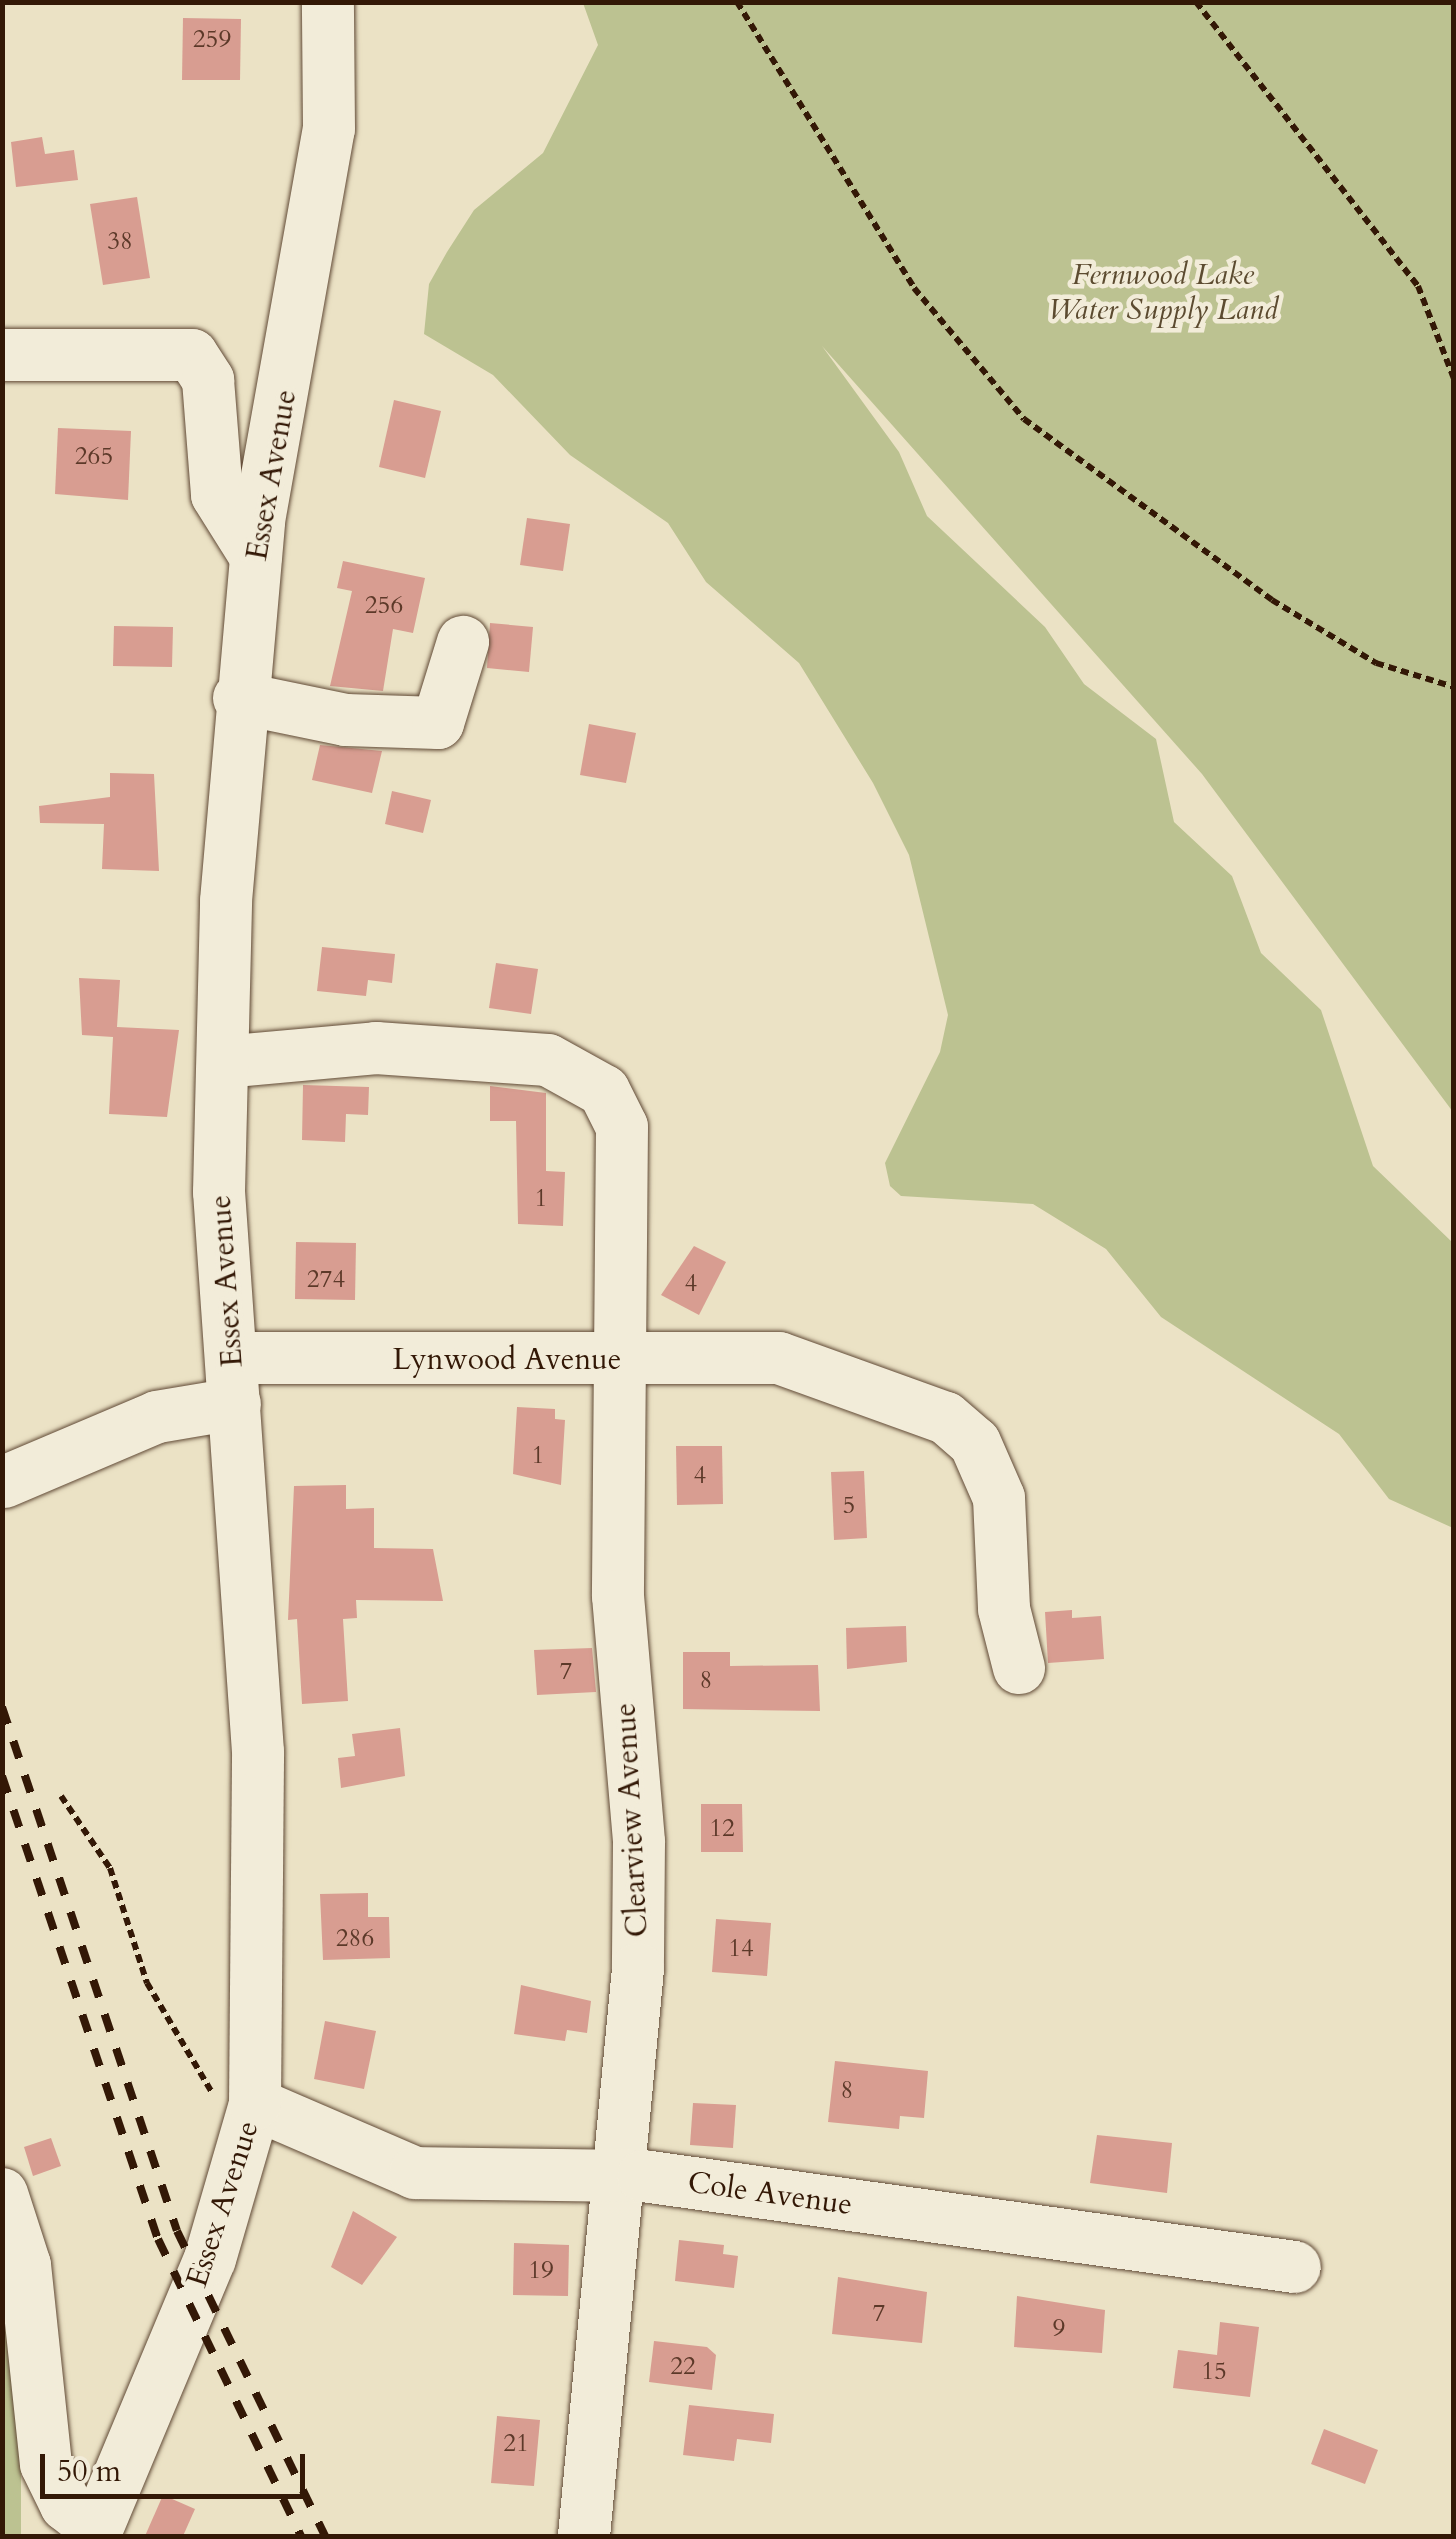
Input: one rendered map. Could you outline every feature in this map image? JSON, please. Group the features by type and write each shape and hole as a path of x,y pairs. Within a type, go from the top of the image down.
{"street":[{"name":"Essex Avenue","path":"95,2533 210,2259 254,2115 258,1752 219,1192 223,1062 239,698 256,558 330,129 328,2"},
{"path":"2,355 192,355 208,380 217,495 256,558"},
{"path":"239,698 346,720 438,724 463,642"},
{"name":"Clearview Avenue","path":"223,1062 376,1048 548,1060 604,1092 622,1127 618,1596 639,1842 617,2179 584,2536"},
{"name":"Lynwood Avenue","path":"4,1482 234,1381 620,1361 779,1358 946,1418 975,1442 999,1498 1004,1609 1019,1668"},
{"name":"Cole Avenue","path":"254,2115 414,2173 617,2179 1295,2267"},
{"path":"2,2194 24,2265 46,2464 66,2505 95,2533"}],"path":[{"path":"738,2 914,288 1024,419 1272,600 1376,663 1454,687"},
{"path":"1196,2 1418,286 1454,380"},
{"path":"61,1796 110,1868 148,1983 190,2063 254,2115"}],"green space":[{"name":"Fernwood Lake Water Supply Land","path":"583,3 1453,3 1453,1112 1202,774 822,346 899,452 927,516 1045,627 1084,684 1156,739 1174,822 1232,876 1261,953 1321,1010 1373,1166 1452,1242 1453,1528 1389,1499 1339,1434 1161,1317 1106,1249 1033,1204 901,1196 890,1186 885,1163 940,1052 948,1015 909,855 873,783 799,663 706,582 668,523 570,455 493,375 424,334 429,284 447,252 474,210 543,153 598,45"},
{"path":"2,2289 21,2435 21,2536 3,2536"}],"building":[{"path":"183,18 241,19 240,80 182,80"},
{"path":"42,137 45,154 74,150 78,180 16,187 11,142"},
{"path":"137,197 150,278 103,285 90,204"},
{"path":"394,400 441,411 425,478 379,467"},
{"path":"58,428 131,431 128,500 55,494"},
{"path":"527,518 570,524 563,571 520,565"},
{"path":"343,561 425,578 413,633 393,629 383,691 330,686 352,591 337,588"},
{"path":"490,623 533,627 529,672 487,668"},
{"path":"114,626 173,627 172,667 113,666"},
{"path":"589,724 636,733 626,783 580,775"},
{"path":"320,745 382,751 372,793 312,780"},
{"path":"110,773 154,774 159,871 102,869 104,824 40,823 39,806 110,797"},
{"path":"392,791 431,800 423,833 385,824"},
{"path":"322,947 395,954 392,983 368,980 366,996 317,991"},
{"path":"496,963 538,969 531,1014 489,1008"},
{"path":"79,978 120,980 117,1027 179,1030 167,1117 109,1114 113,1037 82,1035"},
{"path":"303,1085 369,1087 368,1115 346,1114 345,1142 302,1140"},
{"path":"490,1086 546,1093 546,1171 565,1172 563,1226 518,1224 516,1121 490,1121"},
{"path":"296,1242 356,1243 355,1300 295,1299"},
{"path":"694,1246 726,1262 699,1315 661,1295"},
{"path":"517,1407 555,1409 555,1419 565,1420 561,1485 513,1474"},
{"path":"676,1446 722,1446 723,1504 677,1505"},
{"path":"864,1471 867,1538 834,1540 831,1472"},
{"path":"346,1485 346,1509 374,1508 374,1548 433,1549 443,1601 356,1600 357,1618 343,1619 348,1701 302,1704 297,1619 288,1620 294,1486"},
{"path":"1072,1610 1072,1618 1101,1616 1104,1659 1048,1663 1045,1612"},
{"path":"906,1626 907,1662 847,1669 846,1628"},
{"path":"592,1648 596,1692 537,1695 534,1650"},
{"path":"683,1652 730,1652 730,1666 818,1665 820,1711 683,1709"},
{"path":"400,1728 405,1776 341,1788 338,1758 355,1756 352,1734"},
{"path":"701,1804 742,1804 743,1852 701,1852"},
{"path":"368,1893 368,1917 389,1917 390,1958 323,1960 320,1894"},
{"path":"716,1919 771,1923 767,1976 712,1972"},
{"path":"521,1985 591,2001 587,2033 567,2030 565,2041 514,2034"},
{"path":"325,2021 376,2031 364,2089 314,2079"},
{"path":"835,2061 928,2071 924,2118 900,2116 899,2129 828,2122"},
{"path":"693,2103 736,2105 733,2148 690,2145"},
{"path":"1097,2135 1172,2143 1167,2193 1090,2183"},
{"path":"51,2138 61,2166 33,2176 24,2147"},
{"path":"353,2211 397,2237 362,2285 331,2267"},
{"path":"679,2240 724,2245 723,2254 738,2256 734,2288 675,2281"},
{"path":"514,2243 569,2245 568,2296 513,2295"},
{"path":"838,2277 927,2292 922,2343 832,2334"},
{"path":"1017,2296 1105,2310 1102,2353 1014,2347"},
{"path":"1220,2322 1259,2327 1250,2397 1173,2388 1178,2350 1217,2355"},
{"path":"654,2341 707,2347 716,2355 712,2390 649,2382"},
{"path":"689,2405 774,2414 771,2443 737,2439 734,2461 683,2455"},
{"path":"497,2416 540,2420 534,2486 491,2483"},
{"path":"1324,2429 1378,2450 1365,2484 1311,2464"},
{"path":"163,2495 195,2509 183,2536 145,2536"}],"railway":[{"path":"2,1707 177,2231 325,2536"},
{"path":"2,1776 158,2239 301,2536"}]}
